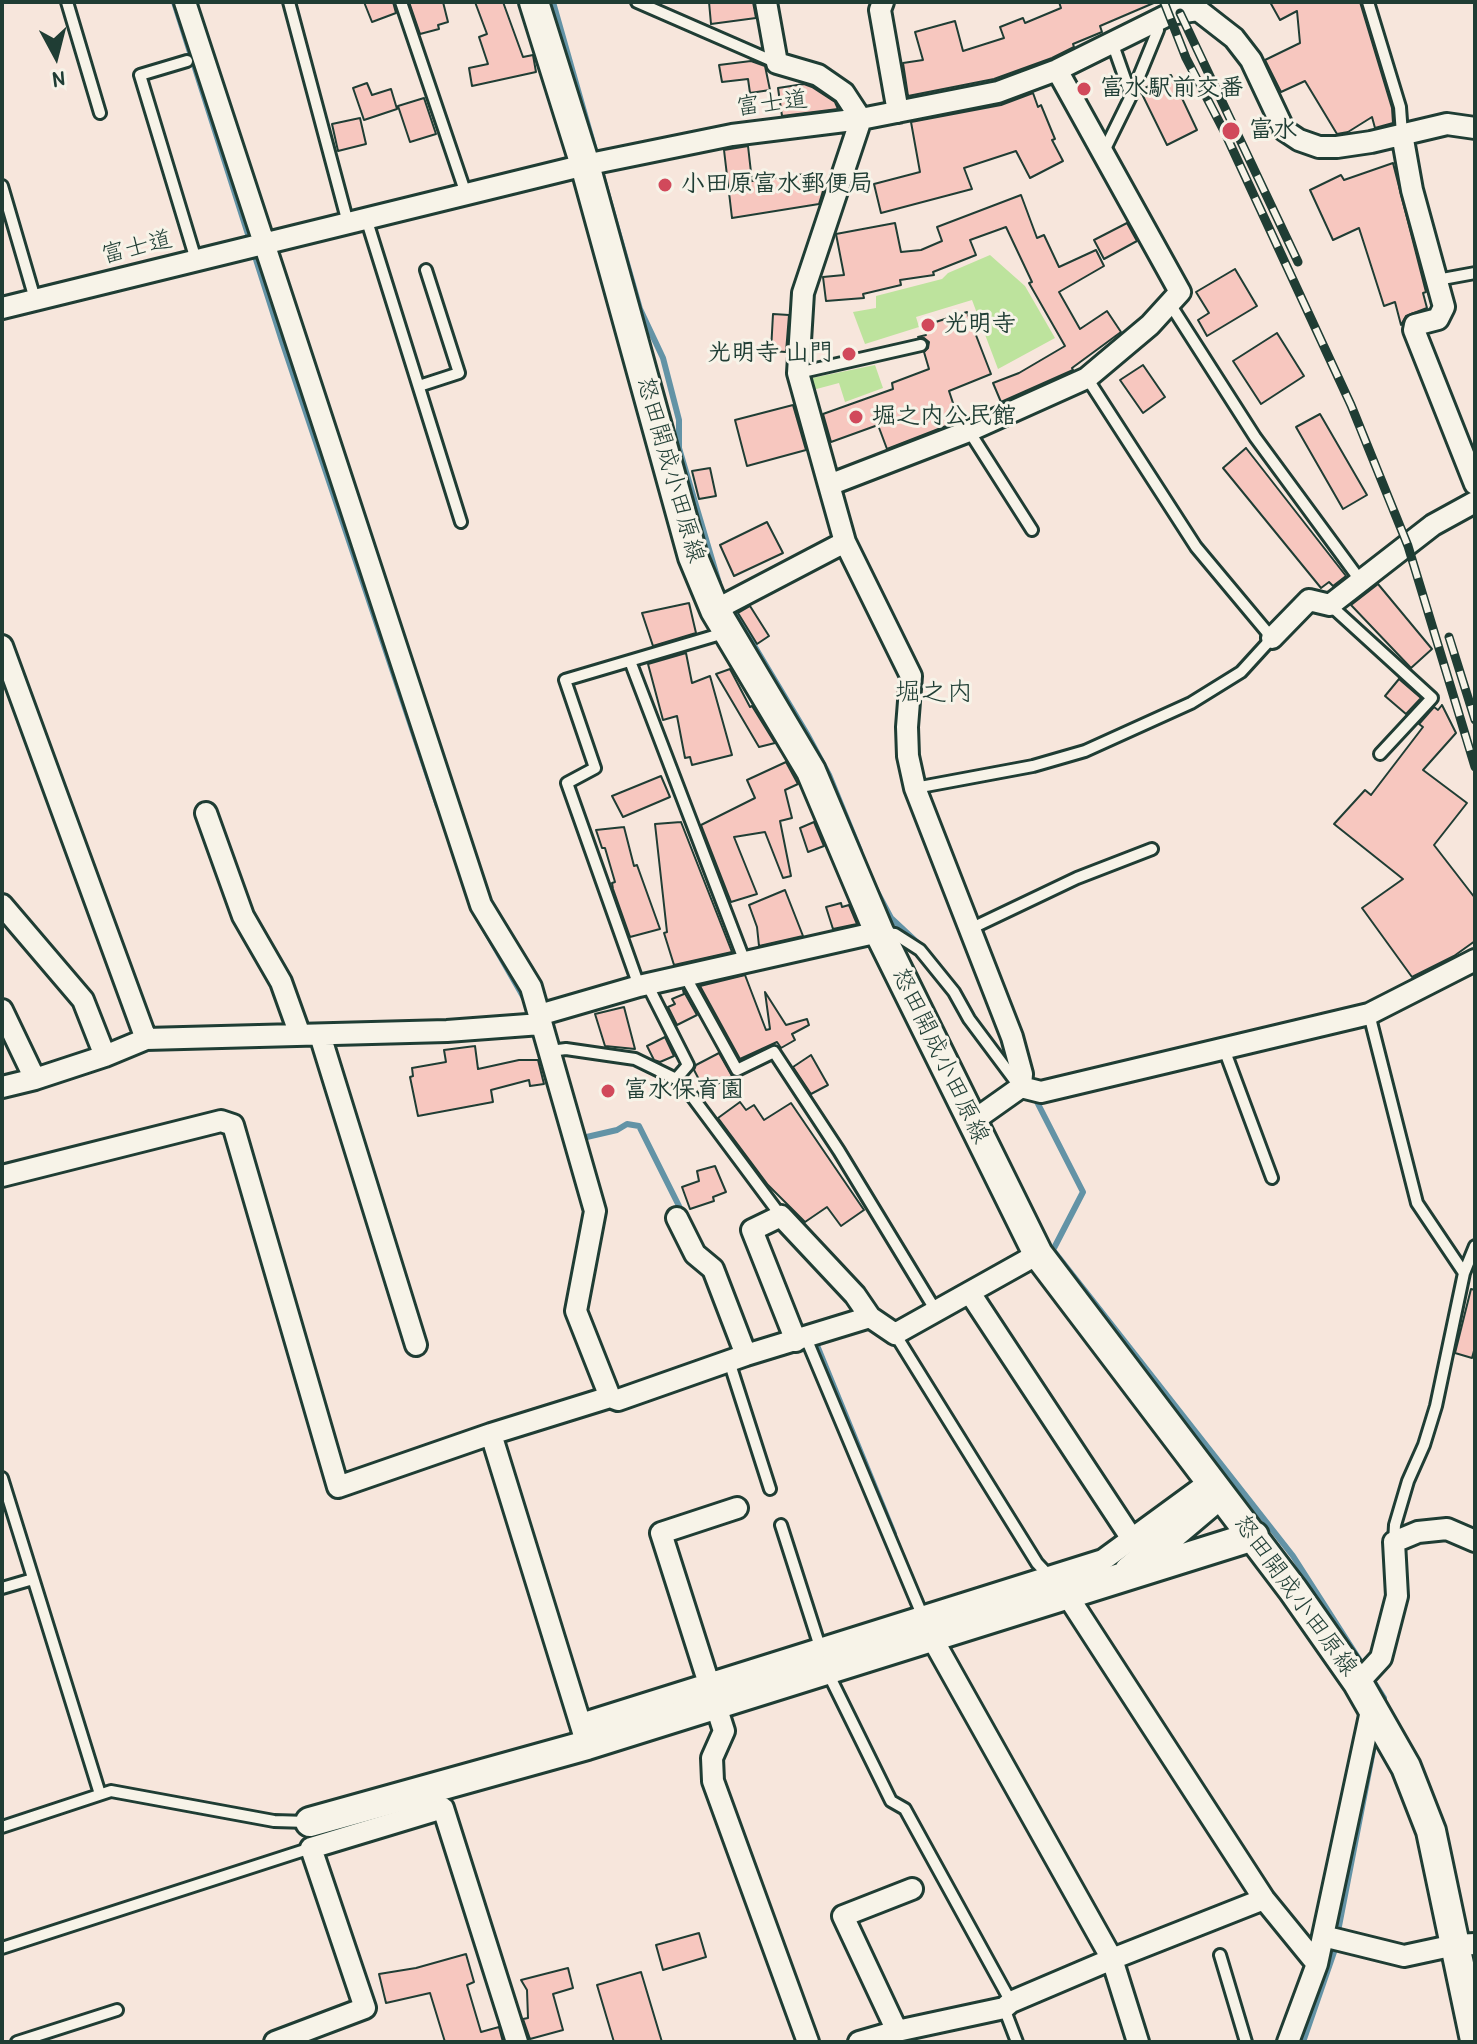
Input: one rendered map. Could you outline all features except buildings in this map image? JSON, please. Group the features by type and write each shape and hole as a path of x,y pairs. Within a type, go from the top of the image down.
{"main road":[{"name":"怒田開成小田原線","path":"534,2 595,163 693,557 720,617 811,771 879,932 1038,1254 1254,1536 1365,1694 1406,1767 1424,1809 1465,1945 1475,2040"},
{"path":"1120,1580 1215,1488"},
{"path":"310,1835 584,1735 1059,1586 1120,1580 1254,1536"}],"street":[{"path":"185,2 195,59 481,905 531,987 595,1211 576,1311 610,1397"},
{"path":"766,2 777,63 818,75 844,93 861,119 803,293 798,373 845,542 911,676 908,756 915,788 1012,1037 1022,1074 1021,1087"},
{"path":"883,2 880,10 898,112"},
{"name":"富士道","path":"2,308 595,163 732,135 861,119 998,92 1057,70 1170,14 1196,6 1243,49 1284,130 1299,140 1319,147 1337,147 1447,124 1475,128"},
{"path":"829,485 969,431 1087,378 1150,325 1180,292 1057,70"},
{"path":"1402,134 1412,190 1444,307 1438,319 1415,325 1414,330 1475,484"},
{"path":"1272,638 1309,600 1330,605 1433,525 1475,502"},
{"path":"720,617 740,597 845,542"},
{"path":"2,646 8,679 146,1039"},
{"path":"206,813 243,916 310,1035 416,1345"},
{"path":"2,905 83,1000 105,1056"},
{"path":"2,1087 105,1056 146,1039 447,1031 540,1020 643,985 879,932"},
{"path":"973,1121 1021,1087 1041,1092 1369,1014 1475,960"},
{"path":"2,1010 35,1079"},
{"path":"2,1176 221,1121 233,1125 338,1487 491,1434 610,1397 618,1400 870,1317"},
{"path":"801,1339 752,1230 781,1216 855,1295 870,1317 895,1334 1038,1254"},
{"path":"677,1218 695,1254 713,1269 738,1358"},
{"path":"970,1293 1132,1539"},
{"path":"491,1434 584,1735"},
{"path":"1215,1488 1059,1586 1264,1899 1317,1964"},
{"path":"737,1508 661,1533 724,1731 712,1758 713,1781 808,2042"},
{"path":"1288,2042 1317,1964 1365,1694 1381,1658 1397,1596 1394,1542 1418,1532 1447,1529 1475,1541"},
{"path":"927,1627 1112,1959 1138,2042"},
{"path":"275,2042 365,2008 310,1835 443,1808 517,2042"},
{"path":"897,2031 843,1916 912,1889"},
{"path":"859,2042 1008,2005 1112,1959 1264,1899"},
{"path":"1323,1936 1404,1956 1465,1945"}],"lane":[{"path":"67,2 100,113"},
{"path":"289,2 357,221 419,386 461,522"},
{"path":"401,2 466,194"},
{"path":"637,2 777,63"},
{"path":"1368,2 1400,107 1402,134"},
{"path":"1102,153 1131,96 1158,30 1155,21"},
{"path":"1112,42 1131,96"},
{"path":"195,59 140,75 196,260"},
{"path":"2,186 35,299"},
{"path":"419,386 459,373 426,270"},
{"path":"1437,280 1475,273"},
{"path":"1170,304 1255,437 1360,580"},
{"path":"798,373 921,345"},
{"path":"915,788 1033,766 1085,751 1203,695 1241,672 1272,638 1196,547 1087,378"},
{"path":"969,431 1032,530"},
{"path":"1330,605 1432,698 1380,754"},
{"path":"676,1079 688,1065 643,985 567,783 595,768 565,680 630,661 720,617"},
{"path":"630,661 745,962"},
{"path":"970,929 1077,878 1152,849"},
{"path":"879,932 895,934 920,950 954,992 1004,1068 1021,1087"},
{"path":"685,976 737,1070 774,1052 839,1151 936,1311"},
{"path":"1369,1014 1417,1203 1464,1273"},
{"path":"550,1051 566,1049 635,1059 676,1079 781,1216"},
{"path":"1224,1049 1272,1178"},
{"path":"1394,1542 1395,1525 1408,1481 1436,1406 1464,1273 1475,1246"},
{"path":"895,1334 1037,1563 1059,1586"},
{"path":"801,1339 927,1627"},
{"path":"738,1358 770,1489"},
{"path":"2,1478 100,1794"},
{"path":"781,1525 824,1660 891,1801 905,1809 1008,2005 1017,2042"},
{"path":"2,1588 33,1579"},
{"path":"2,1827 111,1791 274,1821 310,1835"},
{"path":"2,1948 310,1835"},
{"path":"1220,1955 1246,2042"},
{"path":"17,2042 117,2010"}],"green space":[{"path":"990,255 1025,286 1055,338 998,369 972,300 916,317 919,327 865,344 853,312 876,308 876,296 942,279 948,273"},
{"path":"875,365 883,388 845,402 839,383 809,391 807,379"}],"waterway":[{"path":"174,2 282,341 438,806"},
{"path":"553,2 640,309 663,358 679,420 679,448 719,583"},
{"path":"731,607 829,775 860,851"},
{"path":"875,888 891,918 922,947"},
{"path":"478,918 524,998"},
{"path":"1034,1096 1083,1192 1053,1250 1293,1556 1366,1670"},
{"path":"578,1139 617,1130 627,1124 639,1126 684,1216"},
{"path":"816,1343 894,1534"},
{"path":"1372,1679 1384,1698 1383,1704"},
{"path":"1303,2042 1334,1952 1376,1735"}],"railway":[{"path":"1164,2 1186,58 1225,133 1351,405 1408,546 1475,767"},
{"path":"1180,13 1298,262"},
{"path":"1449,637 1475,720"}],"place":[{"name":"富水駅前交番","path":"1084,89"},
{"name":"富水","path":"1231,131"},
{"name":"小田原富水郵便局","path":"665,185"},
{"name":"光明寺","path":"928,325"},
{"name":"光明寺 山門","path":"849,354"},
{"name":"堀之内公民館","path":"856,417"},
{"name":"富水保育園","path":"608,1091"}],"district":[{"name":"堀之内","path":"934,693"}]}
